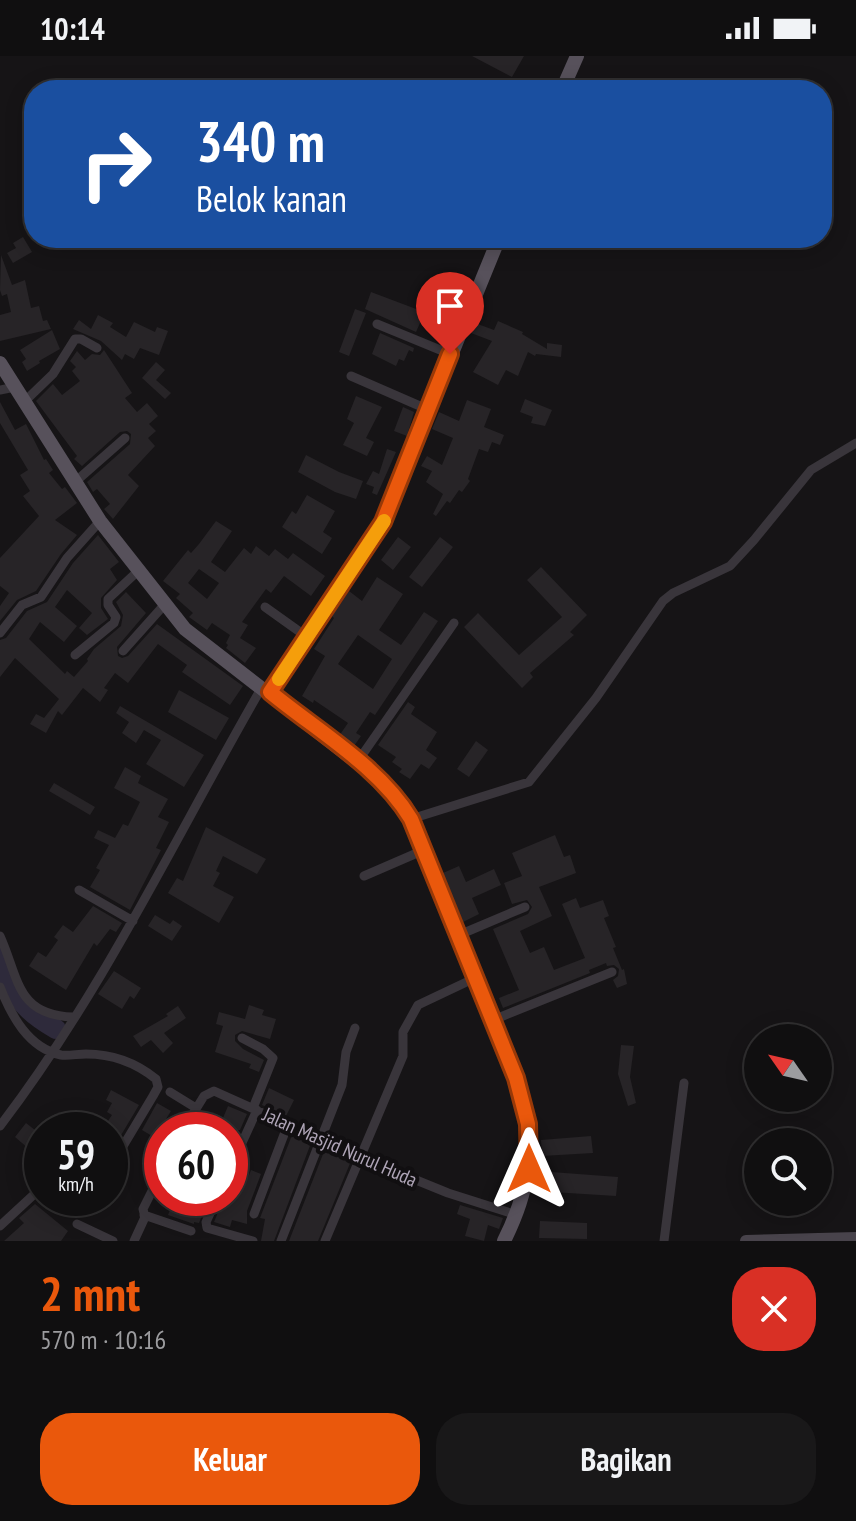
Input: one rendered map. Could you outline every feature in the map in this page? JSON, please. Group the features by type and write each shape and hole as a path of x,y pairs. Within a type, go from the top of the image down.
{"main road":[{"path":"566,80 577,56"},
{"path":"266,689 307,637 383,522 495,248"},
{"path":"0,363 8,388 24,402 100,521 199,642 266,689 358,761 393,793 411,819 516,1078 528,1124 529,1169 517,1215 504,1241"},
{"path":"746,1241 856,1238"}],"street":[{"path":"377,324 450,354"},
{"path":"24,402 53,374 75,339 97,348"},
{"path":"351,376 429,410"},
{"path":"75,482 125,438"},
{"path":"411,819 529,782 596,698 663,601 730,566 811,470 856,443"},
{"path":"0,633 22,605 41,597 67,558 100,521"},
{"path":"75,655 114,623 116,617 108,605 108,599 138,571"},
{"path":"123,651 165,604"},
{"path":"265,607 307,637"},
{"path":"358,761 454,623"},
{"path":"0,1126 133,921 266,689"},
{"path":"364,876 424,850"},
{"path":"79,890 133,921"},
{"path":"459,935 525,907"},
{"path":"0,936 19,987 32,1006 46,1014 71,1020"},
{"path":"493,1020 612,972"},
{"path":"325,1241 405,1051 403,1032 413,1011 418,1005 475,978"},
{"path":"0,987 28,1037 61,1055 97,1054 124,1059 152,1075 158,1087 128,1139"},
{"path":"281,1241 342,1085 346,1052 355,1028"},
{"path":"242,1038 273,1058 248,1126"},
{"path":"664,1241 684,1083"},
{"name":"Jalan Masjid Nurul Huda","path":"196,1108 204,1096 214,1091 362,1158 448,1193 517,1215"},
{"path":"170,1092 196,1108 194,1112"},
{"path":"254,1214 288,1124"},
{"path":"0,1226 24,1204"},
{"path":"134,1241 144,1207"},
{"path":"147,1216 191,1231"},
{"path":"209,1216 207,1228 253,1241"},
{"path":"77,1224 113,1241"}],"building":[{"path":"472,56 524,56 512,77"},
{"path":"23,237 24,248 30,248 32,252 13,263 7,253 16,248 13,243"},
{"path":"1,255 12,285 25,280 31,308 39,306 43,321 47,320 51,329 0,341 0,315 11,312 7,294 2,296 0,290"},
{"path":"371,292 440,318 435,330 420,323 416,332 365,309"},
{"path":"355,309 366,313 349,356 339,352"},
{"path":"98,315 113,323 110,327 126,337 134,322 155,332 157,327 168,331 159,355 140,348 134,359 125,354 122,360 101,341 73,329 79,320 91,329"},
{"path":"498,321 523,332 547,349 547,343 562,345 561,357 535,356 528,352 518,376 506,370 498,385 473,372 492,341 471,333 475,323 494,330"},
{"path":"52,330 60,349 27,371 22,362 26,359 20,350"},
{"path":"380,333 414,348 413,352 409,350 404,361 399,359 396,366 372,354"},
{"path":"104,350 132,393 125,398 137,412 147,403 158,416 149,424 156,431 148,438 155,446 128,475 139,486 113,519 104,509 110,504 97,489 93,492 87,482 130,444 131,434 120,432 82,466 74,459 77,456 36,401 53,384 62,395 80,381 72,371 76,367 70,361 77,351 85,360 92,354 100,355"},
{"path":"156,362 165,370 156,380 171,393 165,399 142,378"},
{"path":"356,396 382,407 366,438 374,442 367,456 343,445 354,423 347,419"},
{"path":"525,399 552,410 545,426 531,423 533,417 520,412"},
{"path":"467,400 491,409 484,427 504,435 500,445 492,442 488,452 479,449 468,479 470,481 450,503 447,501 436,516 433,514 443,494 426,482 432,471 421,466 427,456 442,465 453,438 432,429 439,412 459,421"},
{"path":"0,402 15,430 26,424 44,460 53,470 49,473 77,503 55,520 77,535 36,591 17,600 0,621 0,606 9,593 0,586 0,558 39,516 23,496 30,491 20,475 28,470 0,423"},
{"path":"403,407 414,412 407,436 394,431"},
{"path":"387,449 396,452 377,495 372,493 374,487 366,484 373,471 379,474"},
{"path":"306,455 363,481 356,499 335,492 298,472"},
{"path":"307,495 335,511 323,532 332,538 322,554 282,527 292,511 296,514"},
{"path":"216,521 232,531 211,562 225,572 244,548 251,554 256,546 269,556 275,549 288,559 293,553 325,576 311,596 284,576 271,593 266,589 242,622 248,625 240,638 256,648 245,663 226,648 230,635 212,623 207,630 189,617 193,613 176,598 180,594 163,581 188,550 191,553","holes":["199,569 219,583 207,599 188,583"]},
{"path":"98,535 119,562 110,569 117,580 101,598 101,608 108,619 87,635 79,628 92,613 67,590 55,607 77,626 64,642 40,622 29,639 65,674 67,671 74,677 94,649 121,626 123,615 116,602 126,592 146,613 117,647 118,656 128,656 157,624 243,686 230,705 182,672 187,665 158,644 128,683 115,673 104,688 108,690 100,702 83,688 62,715 58,711 46,733 30,724 36,714 44,718 59,699 15,658 0,677 0,640 6,638 27,611 47,602 73,563"},
{"path":"398,537 411,547 393,570 381,560"},
{"path":"440,537 453,547 422,587 409,577"},
{"path":"541,567 587,615 570,632 574,635 530,673 533,677 522,688 464,627 478,613 519,655 562,617 527,580"},
{"path":"377,577 403,594 379,630 401,645 424,612 438,621 375,715 370,712 356,733 361,736 354,746 339,736 348,723 314,700 313,703 302,696 325,656 314,649 334,618 332,616 349,591 362,601","holes":["358,635 392,659 373,689 338,664"]},
{"path":"179,690 229,718 216,740 168,712"},
{"path":"408,702 415,707 411,714 437,732 426,750 437,758 429,769 421,764 410,779 399,772 402,769 392,762 396,757 378,745"},
{"path":"120,706 204,755 184,787 146,764 161,740 144,730 136,743 122,733 129,722 116,713"},
{"path":"476,741 488,750 469,777 457,769"},
{"path":"125,767 141,776 138,783 168,799 158,817 169,822 156,848 161,850 130,910 90,887 109,845 94,838 98,830 115,838 123,824 128,826 140,802 114,788"},
{"path":"54,783 95,807 90,815 49,791"},
{"path":"206,827 266,859 257,874 223,856 216,871 220,873 213,886 234,897 219,923 168,893 177,878 183,881"},
{"path":"555,835 564,857 570,855 576,873 539,887 552,916 520,931 530,953 544,947 554,970 585,958 562,904 576,898 580,908 603,900 609,916 604,918 627,984 617,988 613,980 618,976 619,969 606,963 589,970 590,973 503,1008 499,998 519,990 493,929 528,914 532,907 527,900 512,904 504,883 522,876 512,853"},
{"path":"459,866 466,882 494,869 501,885 472,898 479,914 463,922 443,873"},
{"path":"93,906 122,923 116,932 110,929 97,946 94,943 66,990 29,966 38,952 46,957 58,940 54,937 63,925 73,932"},
{"path":"155,915 170,924 173,920 182,926 172,941 148,926"},
{"path":"114,971 141,988 134,999 130,996 122,1009 98,994"},
{"path":"249,1005 264,1010 262,1015 276,1019 270,1039 242,1031 235,1035 235,1041 243,1049 264,1060 259,1072 249,1068 251,1064 215,1052 223,1026 216,1024 219,1012 245,1019"},
{"path":"178,1006 186,1018 164,1033 173,1043 163,1053 151,1040 141,1047 133,1036 168,1016 166,1014"},
{"path":"621,1045 634,1046 630,1077 636,1103 628,1106 618,1074"},
{"path":"269,1088 294,1100 286,1116 262,1105"},
{"path":"111,1090 139,1105 128,1124 128,1112 107,1112 112,1103 106,1100"},
{"path":"157,1103 171,1111 170,1112 152,1112"},
{"path":"228,1106 242,1112 226,1112"},
{"path":"24,1126 24,1145 15,1137"},
{"path":"292,1135 311,1143 274,1241 261,1241 265,1219 260,1218"},
{"path":"591,1136 593,1153 542,1156 541,1140"},
{"path":"325,1149 351,1161 318,1241 289,1241"},
{"path":"251,1170 261,1174 248,1208"},
{"path":"538,1171 618,1177 616,1196 536,1191"},
{"path":"460,1205 503,1218 499,1229 488,1225 484,1241 465,1236 470,1219 457,1214"},
{"path":"24,1214 50,1216 68,1231 61,1241 4,1241 24,1223 19,1218"},
{"path":"171,1216 202,1216 199,1223"},
{"path":"216,1216 247,1216 247,1224 232,1220 230,1227 214,1222"},
{"path":"540,1221 587,1223 587,1239 539,1238"}],"waterway":[{"path":"0,953 19,998 33,1014 56,1029"}],"slow traffic":[{"path":"279,679 384,521"}],"route":[{"path":"450,354 378,532 270,692 372,774 393,793 411,819 516,1078 528,1124 529,1169"}]}
